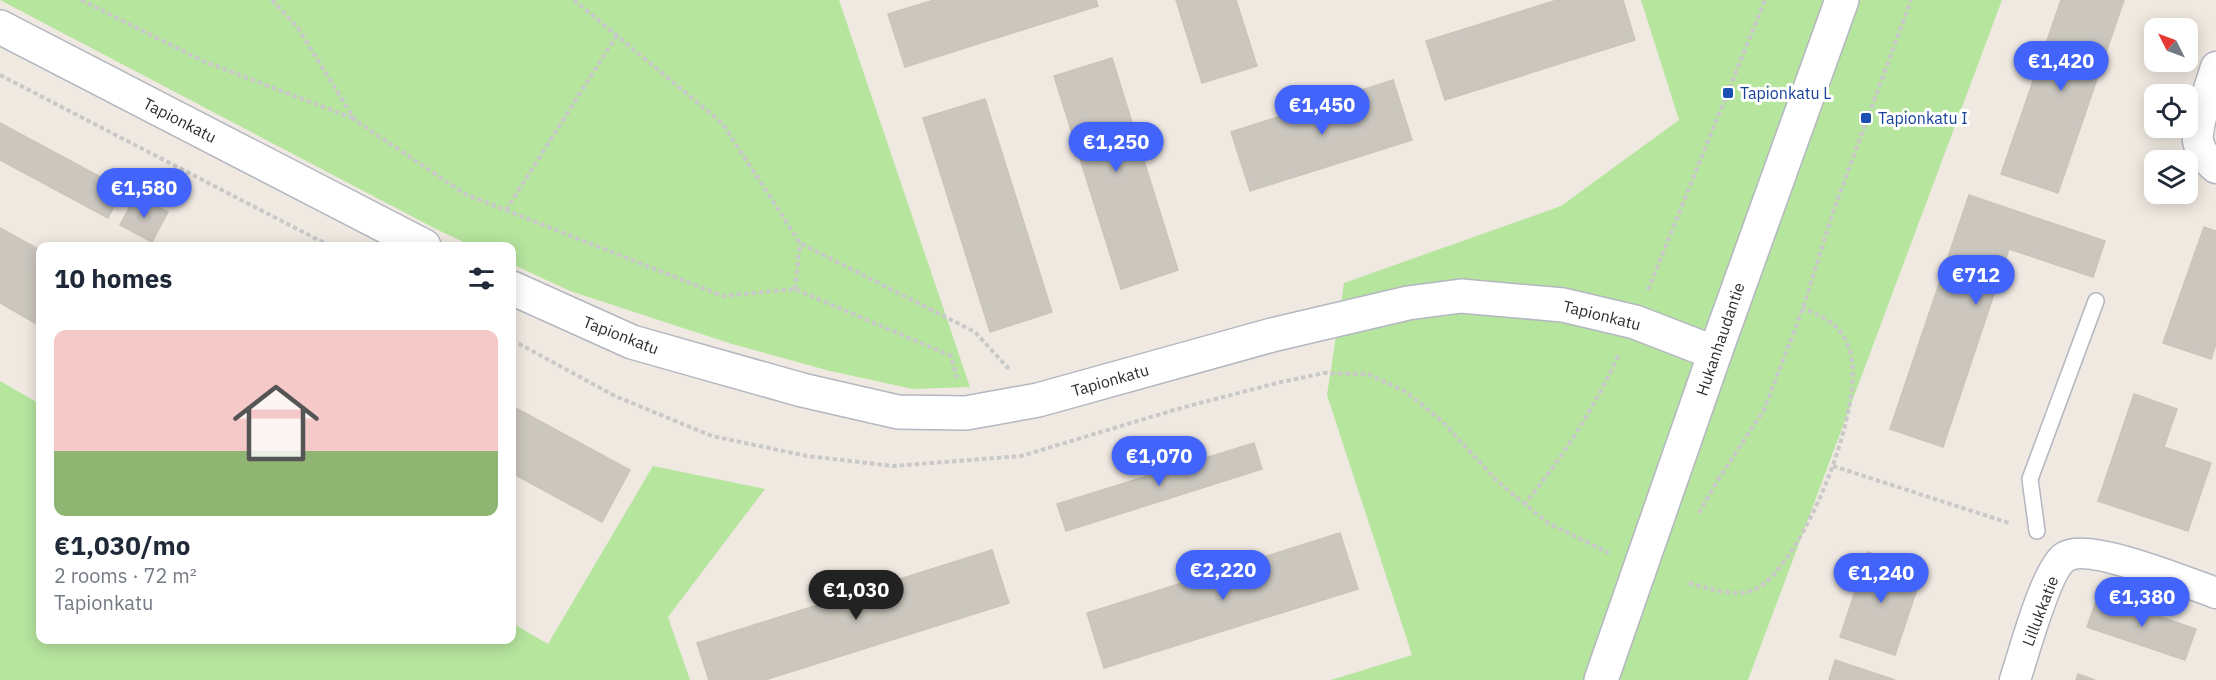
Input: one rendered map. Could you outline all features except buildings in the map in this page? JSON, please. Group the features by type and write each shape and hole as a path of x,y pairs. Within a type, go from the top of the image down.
{"street":[{"name":"Hukanhaudantie","path":"1601,680 1842,0"},
{"name":"Tapionkatu","path":"0,27 416,242"},
{"path":"2216,67 2205,100 2198,140 2209,162 2216,168"},
{"name":"Tapionkatu","path":"516,290 632,342 714,366 898,412 966,413 1038,400 1293,329 1408,303 1461,296 1563,304 1635,322 1715,353"},
{"name":"Lillukkatie","path":"2015,680 2045,589 2052,574 2065,557 2083,552 2106,556 2216,592"}],"lane":[{"path":"2037,531 2030,479 2096,301"}],"path":[{"path":"81,0 203,62 356,120 465,194 723,296 795,289 951,356 966,413"},
{"path":"272,0 298,28 356,120"},
{"path":"574,0 722,123 800,243 975,332 1038,400"},
{"path":"1524,505 1559,461 1603,389 1635,322 1765,0"},
{"path":"1716,483 1764,410 1803,308 1833,212 1911,0"},
{"path":"506,210 617,35"},
{"path":"0,75 322,242"},
{"path":"795,289 800,243"},
{"path":"1689,583 1725,593 1754,591 1771,579 1810,521 1833,466 1850,401 1852,371 1850,351 1844,335 1828,319 1803,308"},
{"path":"516,342 615,396 712,436 807,456 893,466 1021,456 1181,408 1277,383 1324,373 1368,374 1406,392 1442,421 1471,455 1524,505 1548,523 1614,555"},
{"path":"1833,466 2037,531"}],"green space":[{"path":"0,0 839,0 970,387 913,389 830,371 732,344 570,291 516,266 516,242 464,242"},
{"path":"1641,0 2002,0 1748,680 1331,680 1412,655 1327,395 1344,283 1561,206 1679,120"},
{"path":"0,381 36,402 36,644 516,644 516,625 548,644 653,466 765,489 668,617 690,680 0,680"}],"place":[{"name":"Tapionkatu L","path":"1728,93"},
{"name":"Tapionkatu I","path":"1866,118"}]}
